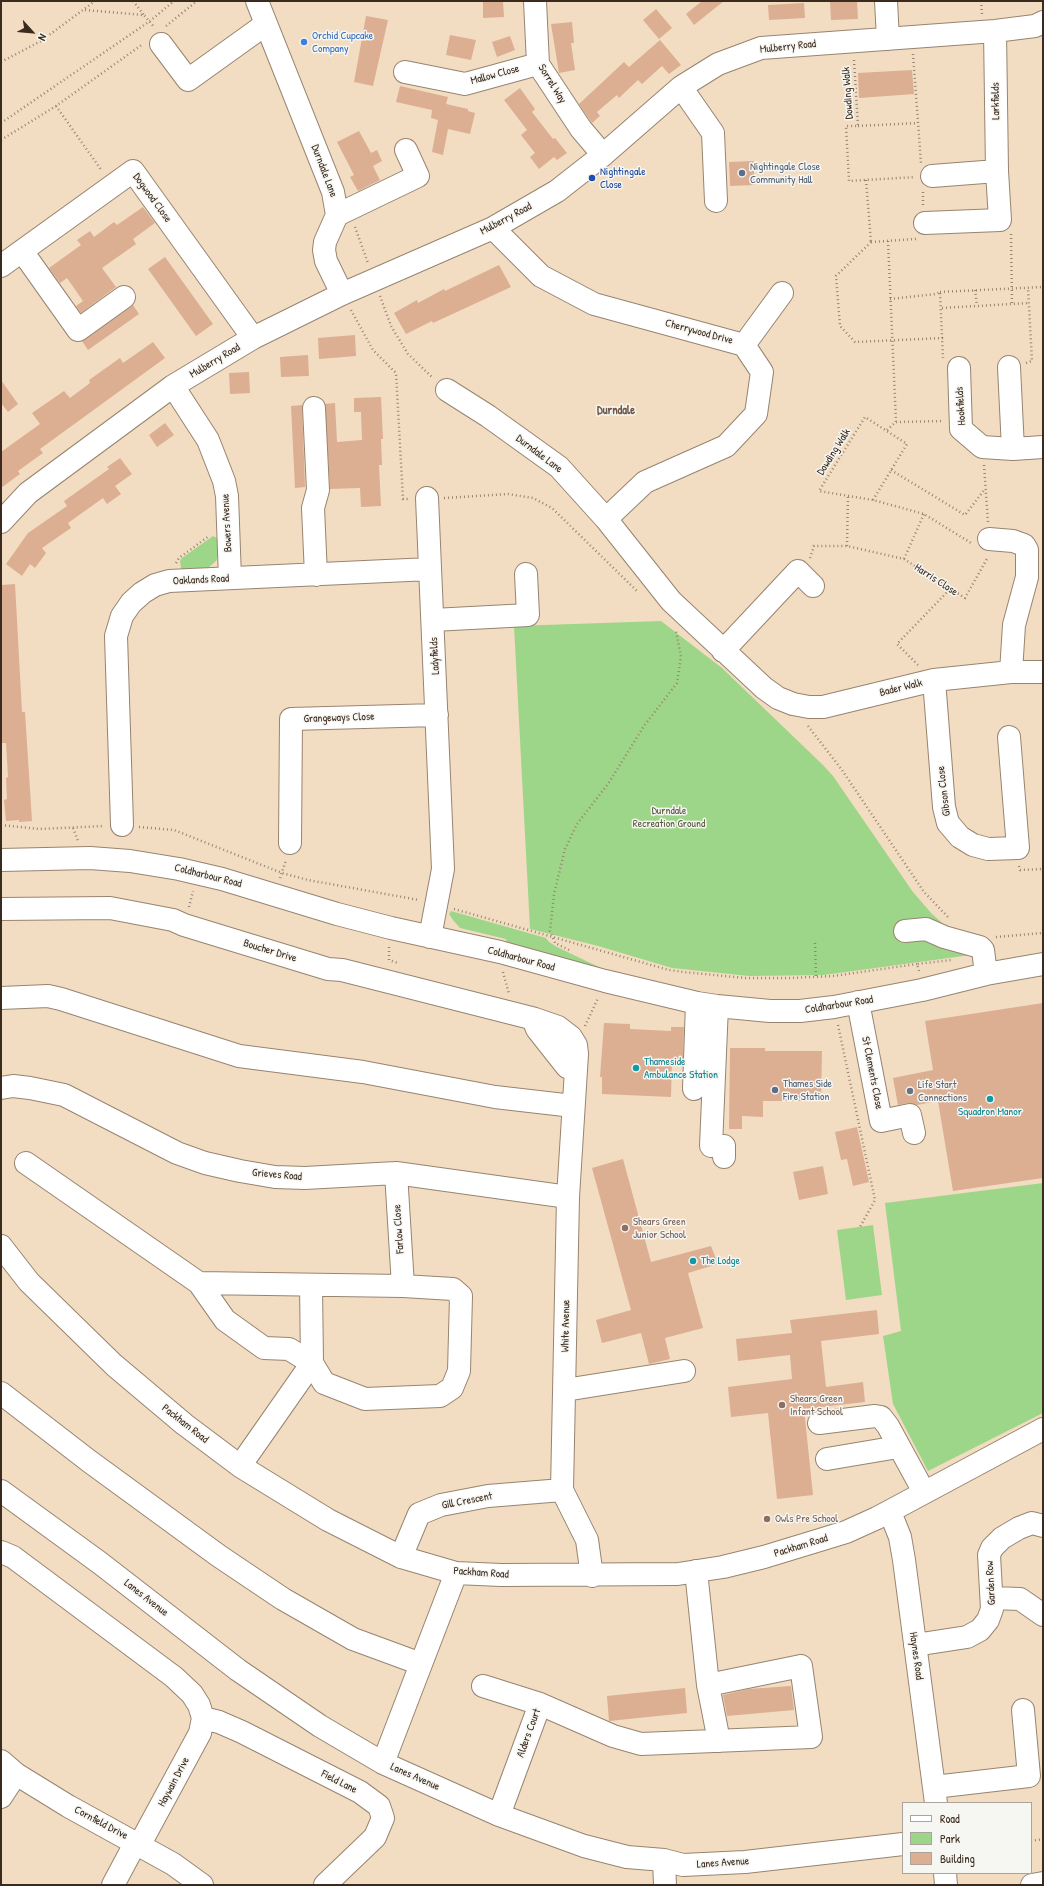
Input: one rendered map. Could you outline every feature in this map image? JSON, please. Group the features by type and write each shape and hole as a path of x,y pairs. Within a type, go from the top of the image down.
{"street":[{"name":"Durndale Lane","path":"256,1 333,192 343,212 325,242 324,250 326,261 342,294"},
{"name":"Sorrel Way","path":"535,1 538,64 581,129 603,154"},
{"path":"886,1 888,39"},
{"name":"Mulberry Road","path":"1,522 28,493 173,386 253,338 342,294 493,228 557,191 603,154 681,87 718,64 761,48 853,40 888,39 995,31 1035,26 1043,22"},
{"path":"158,36 188,80 266,24"},
{"name":"Larkfields","path":"995,31 997,172 1000,220"},
{"name":"Mallow Close","path":"404,72 465,84 538,64"},
{"path":"681,87 713,133 716,201"},
{"path":"343,212 418,176 406,150"},
{"name":"Dogwood Close","path":"1,266 133,171 253,338"},
{"path":"927,177 997,172"},
{"path":"925,223 1000,220"},
{"name":"Cherrywood Drive","path":"493,228 541,276 594,304 744,345 762,372 756,414 726,446 645,482 606,519"},
{"path":"22,251 78,330 124,297"},
{"path":"744,345 782,293"},
{"path":"1009,367 1013,449"},
{"name":"Hookfields","path":"958,368 961,429 982,446"},
{"name":"Bowers Avenue","path":"173,386 208,440 224,481 227,496 230,578"},
{"name":"Durndale Lane","path":"447,390 488,416 559,467 606,519 670,601 722,651 764,688 778,698 793,704"},
{"path":"314,408 318,490 313,508 316,575"},
{"path":"982,446 1013,449 1043,447"},
{"name":"Ladyfields","path":"427,498 443,869 430,937"},
{"path":"986,540 1013,541 1024,545 1027,550 1027,577 1014,626 1011,672"},
{"name":"Oaklands Road","path":"110,824 116,636 122,616 131,603 155,585 169,581 430,569"},
{"path":"722,651 807,572"},
{"path":"433,620 528,615 526,574"},
{"name":"Bader Walk","path":"793,704 809,707 823,707 934,680 1011,672 1043,672"},
{"name":"Gibson Close","path":"934,680 944,807 948,823 960,837 973,845 988,850 1018,848 1009,737"},
{"name":"Grangeways Close","path":"290,843 291,719 437,715"},
{"name":"Coldharbour Road","path":"1,860 69,858 130,861 179,869 275,894 337,914 430,937 500,952 605,981 707,1004 770,1011 800,1011 834,1007 922,990 986,974 1043,964"},
{"name":"Boucher Drive","path":"1,909 110,908 173,920 184,925 328,968 342,970 535,1019 537,1029 568,1067 576,1070"},
{"path":"905,931 926,929 944,937 980,947 983,950 986,974"},
{"path":"1,998 48,996 77,1003 239,1056 363,1072 495,1097 573,1106"},
{"name":"St Clements Close","path":"858,1002 881,1121 910,1115 914,1133"},
{"path":"694,1089 707,1004"},
{"path":"707,1004 711,1146 724,1146 724,1157"},
{"name":"White Avenue","path":"576,1070 568,1197 562,1490 587,1540 592,1576"},
{"name":"Grieves Road","path":"1,1088 12,1086 64,1095 177,1153 202,1162 254,1174 294,1178 396,1173 568,1197"},
{"path":"26,1163 199,1283 225,1320 264,1348 289,1349 312,1363 324,1383 365,1400 440,1396 452,1388 459,1371 461,1296 453,1289 403,1286 199,1283"},
{"name":"Farlow Close","path":"396,1173 403,1286"},
{"name":"Packham Road","path":"1,1246 29,1282 114,1365 184,1424 240,1466 328,1520 401,1557 456,1573 592,1576 678,1574 723,1567 785,1551 846,1532 890,1512 924,1492 1043,1429"},
{"path":"240,1466 312,1363 311,1285"},
{"path":"565,1390 684,1370"},
{"path":"1,1393 89,1461 201,1543 283,1599 353,1639 421,1664"},
{"path":"819,1423 880,1416 888,1426 898,1447 924,1492"},
{"path":"827,1459 898,1447"},
{"name":"Gill Crescent","path":"401,1557 419,1514 441,1505 488,1496 562,1490"},
{"name":"Lanes Avenue","path":"1,1491 100,1563 238,1670 320,1726 383,1763 500,1815 584,1846 627,1857 664,1860 683,1865 730,1863 902,1844"},
{"name":"Haynes Road","path":"890,1512 901,1542 935,1795"},
{"name":"Garden Row","path":"915,1645 949,1641 978,1633 986,1624 991,1614 992,1598 989,1555 992,1548 1008,1534 1024,1526 1032,1523 1043,1526"},
{"path":"1,1552 13,1558 174,1676 192,1694 199,1705 203,1718"},
{"path":"696,1571 708,1685 719,1741"},
{"path":"383,1763 456,1573"},
{"path":"992,1598 1020,1599 1043,1615"},
{"name":"Alders Court","path":"500,1815 540,1704 613,1736 641,1744 811,1737 801,1666 708,1685"},
{"path":"483,1686 540,1704"},
{"path":"935,1795 1029,1776 1023,1710"},
{"name":"Haywain Drive","path":"112,1885 138,1843 200,1733 203,1718"},
{"name":"Field Lane","path":"203,1718 232,1727 360,1792 371,1798 379,1806 383,1818 375,1837 325,1885"},
{"path":"1,1797 9,1768"},
{"name":"Cornfield Drive","path":"9,1768 81,1813 178,1866 202,1885"},
{"path":"664,1860 665,1885"},
{"path":"945,1874 946,1885"},
{"path":"1032,1885 1043,1883"}],"path":[{"path":"1,62 41,41 85,10 95,1"},
{"path":"133,1 150,21 158,36"},
{"path":"1,123 150,21 174,1"},
{"path":"1,140 56,106 158,36 197,1"},
{"path":"85,10 144,15"},
{"path":"912,37 918,123 927,177 925,223 926,238 871,242 836,276 840,326 855,342 942,338"},
{"name":"Dowding Walk","path":"853,40 858,126 846,126 849,181 866,180"},
{"path":"56,106 113,185"},
{"path":"858,126 918,123"},
{"path":"871,242 866,180 927,177"},
{"path":"343,212 374,280 391,326 408,354 447,390"},
{"path":"1000,220 1011,234 1013,288 1012,304"},
{"path":"888,241 891,341 896,422"},
{"path":"890,299 936,294 940,292 1043,287"},
{"path":"1009,367 1032,361 1028,288"},
{"path":"975,290 977,306"},
{"path":"940,292 942,308 943,368 958,368"},
{"path":"342,294 373,350 396,373 403,499 508,494 533,498 552,508 639,593"},
{"path":"942,308 1029,303"},
{"path":"887,430 896,422 943,421 961,415"},
{"name":"Dowding Walk","path":"873,500 907,444 865,417 819,491 873,500 924,514 986,540"},
{"path":"982,446 986,540"},
{"path":"891,470 965,515 985,489"},
{"path":"847,546 848,496"},
{"name":"Harris Close","path":"904,559 924,514"},
{"path":"175,567 179,558 212,534"},
{"name":"Harris Close","path":"807,572 814,546 847,546 904,559 965,598 986,540"},
{"path":"934,680 897,644 950,589"},
{"path":"576,953 555,943 551,937 550,932 554,894 559,870 570,837 577,824 612,778 644,726 677,683 681,657 675,632 677,629 683,631"},
{"path":"793,704 842,770 924,892 952,921"},
{"path":"1,825 39,829 110,824 174,830 282,873"},
{"path":"275,894 290,843"},
{"path":"448,907 669,970 745,978 816,977 954,959"},
{"path":"995,937 1043,933"},
{"path":"815,943 816,977"},
{"path":"917,964 922,990"},
{"path":"834,1007 875,1200 860,1226"},
{"path":"1032,1841 1043,1839"}],"green space":[{"path":"213,536 219,539 218,557 216,561 207,569 183,570 181,568 180,561 182,558"},
{"name":"Durndale Recreation Ground","path":"661,621 722,668 823,765 833,776 913,892 932,914 978,954 824,975 749,976 672,968 598,946 530,929 514,626"},
{"path":"451,911 546,938 557,947 603,969 507,944 506,939 460,928 449,914"},
{"path":"1043,1183 1043,1413 928,1471 893,1404 883,1336 901,1331 885,1203"},
{"path":"873,1225 882,1295 846,1300 837,1230"}],"building":[{"path":"483,1 503,1 504,17 483,18"},
{"path":"702,1 724,1 694,25 686,14"},
{"path":"830,1 857,1 858,19 831,20"},
{"path":"804,3 805,18 769,20 768,5"},
{"path":"656,9 672,28 659,39 643,20"},
{"path":"366,16 388,20 373,86 354,82"},
{"path":"572,22 574,43 571,43 575,70 559,73 551,24"},
{"path":"450,35 476,40 471,60 446,55"},
{"path":"510,36 515,50 497,57 492,42"},
{"path":"660,40 681,65 669,74 662,66 642,84 638,80 619,98 617,95 597,112 600,116 592,123 579,104 624,62 629,67"},
{"path":"912,70 914,94 859,98 858,73"},
{"path":"400,86 448,97 446,104 468,109 468,111 475,113 470,134 448,129 443,155 432,152 438,120 431,118 432,110 396,102"},
{"path":"520,88 535,109 532,112 553,139 555,138 567,153 557,160 554,157 539,169 530,157 535,153 521,135 527,130 504,100"},
{"path":"359,131 371,153 377,150 382,161 373,166 380,180 358,191 350,177 354,175 337,142"},
{"name":"Nightingale Close Community Hall","path":"754,161 754,185 730,186 729,162"},
{"path":"143,207 155,223 133,239 136,244 102,268 116,287 81,313 76,306 83,301 67,278 60,283 49,268 81,245 77,240 90,231 94,237 114,222 117,225"},
{"path":"165,257 213,324 196,336 148,269"},
{"path":"499,265 511,287 433,323 432,321 406,334 394,313 417,300 418,303 444,289 445,291"},
{"path":"133,305 139,314 88,350 82,341"},
{"path":"355,335 356,356 319,359 318,338"},
{"path":"153,342 165,358 40,449 43,453 18,471 20,474 1,488 1,452 40,424 32,413 64,391 70,398 90,383 89,380 120,358 123,363"},
{"path":"308,355 309,376 281,377 280,357"},
{"path":"249,372 250,393 230,394 229,373"},
{"path":"1,380 18,404 8,412 1,403"},
{"path":"381,397 383,439 381,439 382,465 379,465 381,506 361,507 360,488 330,489 325,404 335,403 337,442 362,440 361,412 354,412 354,398"},
{"path":"302,405 305,487 295,488 291,406"},
{"path":"165,423 174,435 157,447 149,435"},
{"path":"120,458 132,474 115,486 121,494 107,504 103,498 68,523 71,528 42,548 46,553 35,568 30,564 22,576 6,564 28,533 67,506 64,501 109,469 107,467"},
{"path":"15,584 22,712 25,712 32,821 19,822 19,820 6,821 4,800 7,799 6,778 8,777 6,743 1,743 1,585"},
{"name":"Squadron Manor","path":"1043,1003 1043,1178 953,1191 938,1101 917,1105 908,1103 898,1105 893,1078 933,1070 925,1021"},
{"name":"Thameside Ambulance Station","path":"604,1023 630,1024 630,1029 671,1031 671,1027 684,1027 683,1059 672,1059 671,1097 602,1094 602,1077 600,1077"},
{"name":"Thames Side Fire Station","path":"730,1048 765,1048 765,1051 822,1051 821,1101 763,1101 763,1117 742,1116 742,1129 729,1129"},
{"path":"857,1127 869,1182 853,1186 847,1159 841,1160 835,1132"},
{"name":"Shears Green Junior School","path":"623,1159 651,1262 711,1246 718,1264 688,1273 703,1328 665,1338 670,1359 649,1364 641,1333 602,1343 596,1320 631,1310 592,1168"},
{"path":"823,1166 828,1194 799,1200 793,1172"},
{"name":"Shears Green Infant School","path":"877,1310 879,1334 821,1341 826,1387 863,1382 865,1402 804,1409 813,1495 777,1499 768,1413 731,1417 728,1387 792,1379 790,1355 738,1361 736,1339 792,1333 790,1320"},
{"path":"791,1686 794,1710 727,1716 723,1695 749,1689"},
{"path":"685,1688 687,1713 609,1721 607,1696"}],"place":[{"name":"Orchid Cupcake Company","path":"304,42"},
{"name":"Nightingale Close Community Hall","path":"742,173"},
{"name":"Nightingale Close","path":"592,178"},
{"name":"Thameside Ambulance Station","path":"636,1068"},
{"name":"Thames Side Fire Station","path":"775,1090"},
{"name":"Life Start Connections","path":"910,1091"},
{"name":"Squadron Manor","path":"990,1099"},
{"name":"Shears Green Junior School","path":"625,1228"},
{"name":"The Lodge","path":"693,1261"},
{"name":"Shears Green Infant School","path":"782,1405"},
{"name":"Owls Pre School","path":"767,1519"}],"district":[{"name":"Durndale","path":"616,411"}]}
